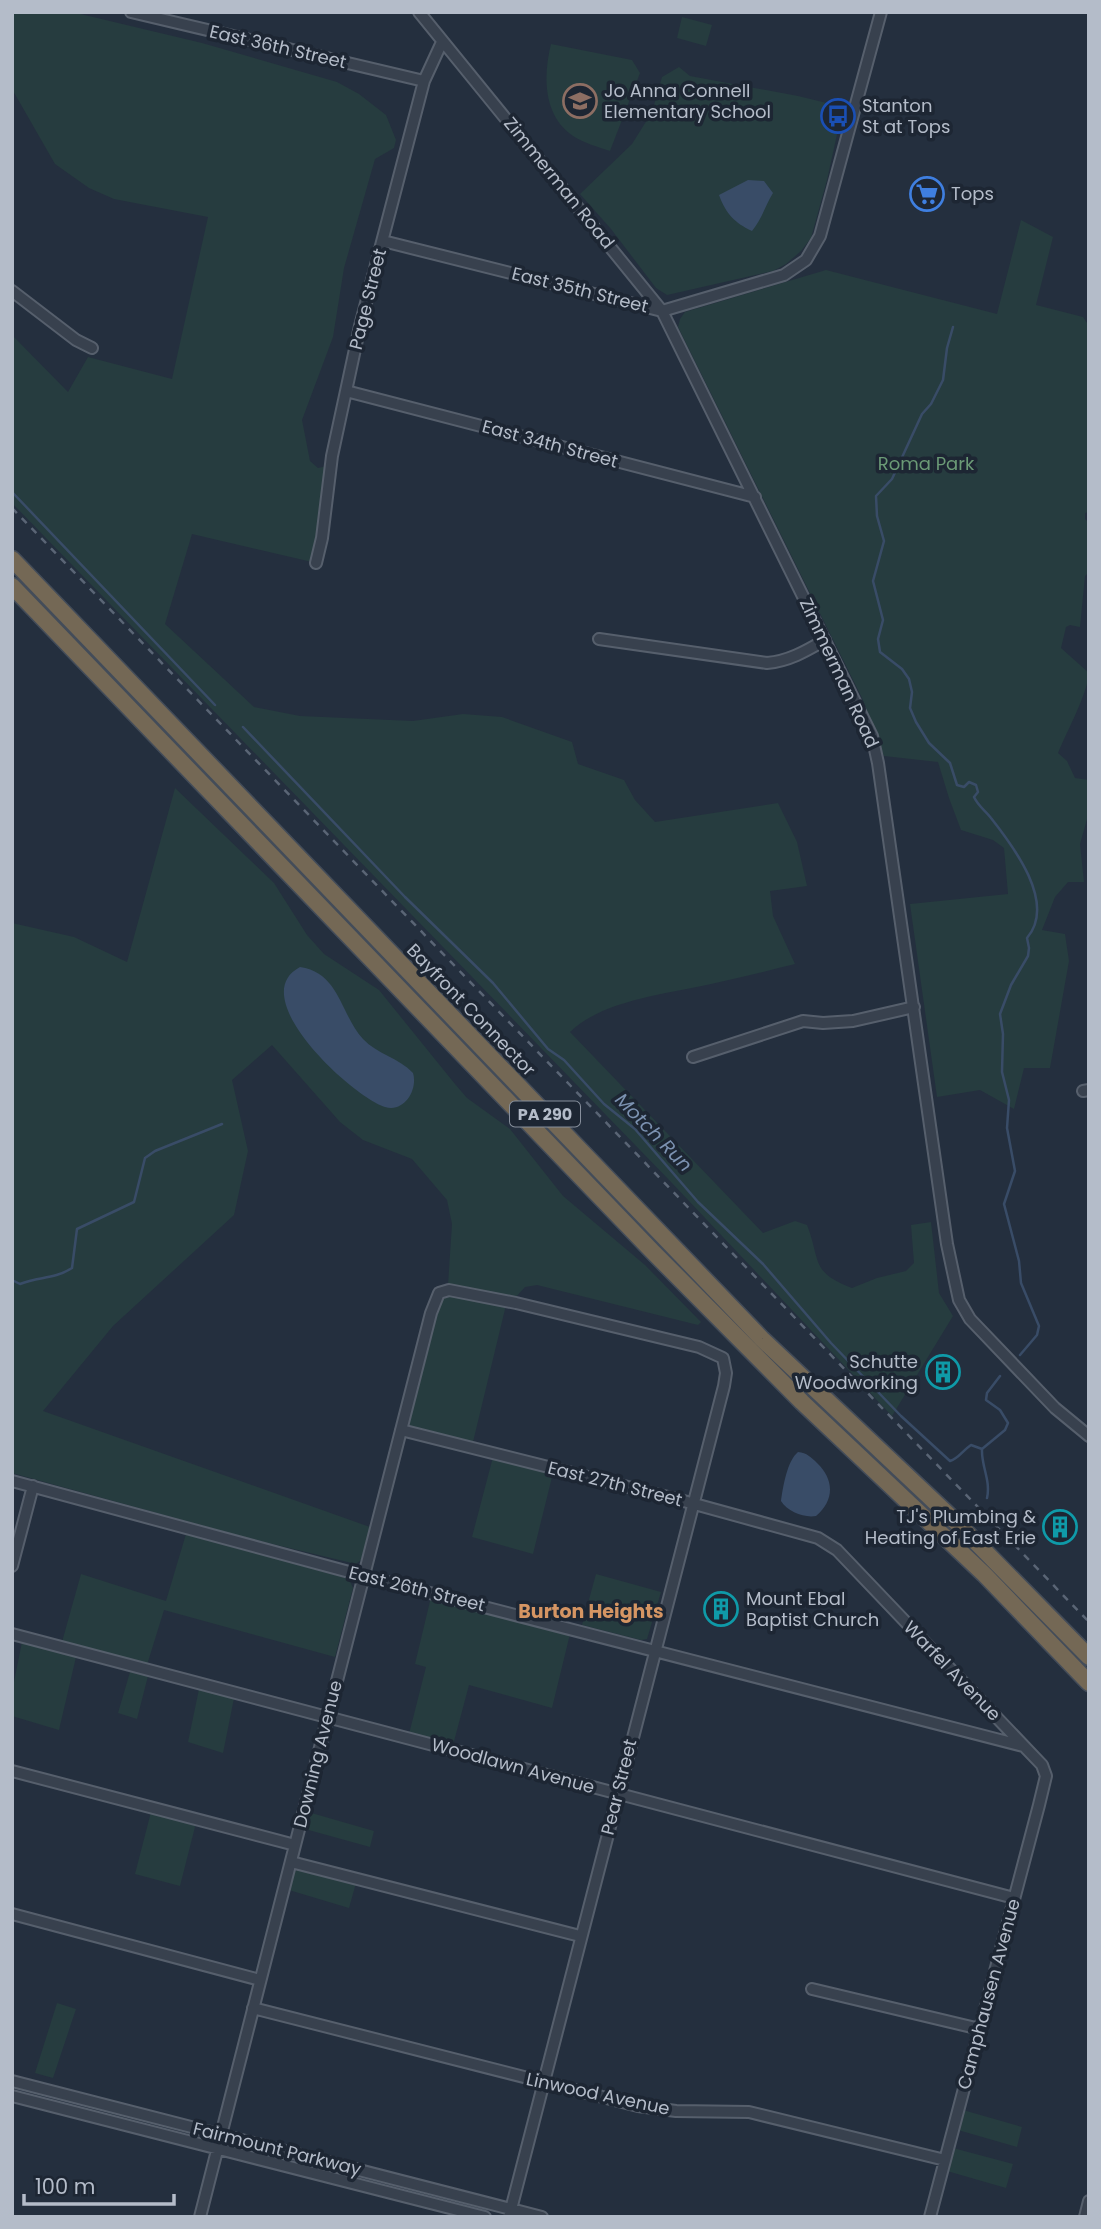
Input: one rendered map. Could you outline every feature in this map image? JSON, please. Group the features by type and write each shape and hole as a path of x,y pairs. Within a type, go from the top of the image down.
{"highway":[{"name":"Bayfront Connector","path":"12,559 753,1329 955,1521 1089,1657"},
{"name":"Bayfront Connector","path":"12,586 662,1261 810,1410 984,1574 1089,1683"}],"street":[{"name":"East 36th Street","path":"131,12 424,82"},
{"name":"Zimmerman Road","path":"419,12 662,311 872,736 947,1244 959,1300 979,1329 1055,1408 1088,1435"},
{"name":"East 35th Street","path":"383,241 662,311 775,279 793,270 810,255 818,241 881,12"},
{"name":"Page Street","path":"316,563 322,538 332,456 346,391 424,82 442,42"},
{"path":"12,291 76,340 92,348"},
{"name":"East 34th Street","path":"346,391 755,497"},
{"path":"599,639 766,663 781,662 825,640"},
{"path":"693,1056 803,1021 853,1021 914,1007"},
{"name":"Pear Street","path":"439,1293 449,1290 516,1303 699,1347 723,1358 726,1373 510,2213"},
{"name":"Downing Avenue","path":"200,2217 430,1312 439,1293"},
{"name":"East 27th Street","path":"401,1430 807,1533 828,1543"},
{"name":"East 26th Street","path":"12,1481 364,1576 1026,1747"},
{"path":"12,1566 33,1486"},
{"name":"Warfel Avenue","path":"828,1543 1026,1747 1045,1771"},
{"name":"Woodlawn Avenue","path":"12,1634 1014,1898"},
{"path":"12,1771 295,1845"},
{"name":"Camphausen Avenue","path":"930,2217 1039,1805 1045,1771"},
{"path":"291,1862 580,1936"},
{"path":"12,1914 260,1980"},
{"path":"812,1989 980,2029"},
{"name":"Linwood Avenue","path":"253,2008 543,2083 659,2109 731,2110 771,2116 945,2160"},
{"name":"Fairmount Parkway","path":"12,2081 221,2134 510,2213 542,2217"},
{"name":"Fairmount Parkway","path":"12,2096 485,2217"},
{"path":"1085,2217 1089,2201"}],"green space":[{"path":"12,12 72,12 202,43 337,82 359,94 386,115 396,140 394,148 375,159 344,268 333,337 302,420 310,461 318,468 327,466 322,515 312,562 192,534 165,624 254,707 300,716 413,721 463,714 502,717 572,742 578,764 624,780 635,800 655,822 778,803 797,842 807,886 770,891 773,916 795,964 618,1005 584,1021 570,1032 763,1233 795,1221 807,1225 819,1264 823,1271 839,1282 852,1288 906,1271 914,1263 911,1225 931,1222 939,1293 953,1316 892,1416 672,1183 12,503 12,335 68,392 88,357 172,379 208,217 114,199 89,188 55,164 12,89"},
{"path":"682,17 712,25 706,46 677,38"},
{"path":"551,44 632,60 640,73 610,151 573,136 556,118 548,95 547,82"},
{"path":"679,67 690,76 843,107 811,238 801,251 773,271 667,295 656,288 611,229 580,194 632,144 652,112 662,77"},
{"name":"Roma Park","path":"1021,220 1053,237 1036,305 1083,317 1089,326 1089,512 1085,513 1085,519 1089,523 1089,572 1085,576 1080,627 1066,627 1061,648 1089,673 1081,702 1058,753 1067,761 1075,778 1089,780 1089,812 1080,844 1084,882 1068,882 1055,897 1042,930 1065,934 1069,961 1050,1068 1024,1068 1014,1109 980,1090 937,1097 910,904 1008,894 1004,848 993,840 961,830 938,762 884,756 862,698 678,327 685,312 826,270 997,314"},
{"path":"175,788 274,883 307,935 324,954 379,990 467,1098 510,1129 563,1196 645,1265 701,1322 698,1325 537,1285 525,1287 515,1298 448,1285 452,1224 447,1200 412,1159 363,1140 340,1122 272,1045 232,1080 248,1151 234,1215 113,1326 43,1411 370,1527 361,1560 356,1564 240,1536 12,1473 12,923 74,937 127,962"},
{"path":"448,1295 506,1305 473,1442 413,1428 408,1423 440,1302"},
{"path":"493,1457 553,1473 533,1554 472,1537"},
{"path":"186,1534 349,1579 353,1588 335,1657 164,1610 147,1665 62,1642 81,1574 166,1601"},
{"path":"596,1574 661,1592 647,1639 641,1640 582,1625"},
{"path":"431,1597 570,1634 552,1708 469,1685 453,1745 409,1734 426,1667 415,1664"},
{"path":"22,1642 76,1657 59,1730 12,1716 12,1692"},
{"path":"130,1672 148,1676 137,1719 118,1713"},
{"path":"199,1689 234,1698 223,1753 188,1742"},
{"path":"151,1812 196,1823 180,1886 135,1874"},
{"path":"308,1812 374,1831 370,1847 305,1829"},
{"path":"298,1869 356,1883 349,1908 289,1890 293,1873"},
{"path":"57,2003 76,2009 53,2078 35,2073"},
{"path":"963,2110 1022,2127 1017,2147 958,2130"},
{"path":"953,2148 1013,2164 1006,2188 947,2171"}],"water":[{"path":"748,180 764,181 773,193 752,231 732,217 719,195"},
{"path":"300,967 323,977 331,986 363,1039 413,1073 414,1086 404,1103 392,1108 370,1099 350,1085 309,1044 293,1022 285,1000 286,981"},
{"path":"798,1452 806,1454 823,1469 829,1483 827,1503 816,1516 797,1513 781,1501 788,1468"}],"waterway":[{"name":"Motch Run","path":"953,327 943,380 931,404 922,414 892,479 876,496 877,516 884,541 873,581 883,620 878,639 880,652 902,669 909,679 912,692 910,708 916,722 929,743 950,763 957,785 964,787 969,782 976,785 978,792 974,797 1020,859 1035,892 1037,908 1035,924 1027,938 1028,956 1011,985 1000,1014 1003,1034 1002,1072 1009,1100 1007,1128 1015,1171 1004,1204 1019,1261 1021,1283 1039,1326 1037,1335 1020,1355"},
{"path":"12,492 215,705"},
{"name":"Motch Run","path":"243,727 405,897 493,983 548,1049 564,1060 604,1104 635,1129 698,1202 763,1264 831,1343 901,1416 950,1461 971,1445 982,1449"},
{"path":"12,1280 20,1284 72,1268 77,1229 134,1202 145,1158 155,1151 222,1124"},
{"name":"Motch Run","path":"982,1449 1005,1430 1008,1423 1000,1410 986,1400 987,1393 1000,1376"},
{"path":"982,1449 988,1485 987,1498"}],"railway":[{"path":"12,508 1089,1622"}],"place":[{"name":"Jo Anna Connell Elementary School","path":"580,101"},
{"name":"Stanton St at Tops","path":"838,116"},
{"name":"Tops","path":"927,194"},
{"name":"Schutte Woodworking","path":"943,1372"},
{"name":"TJ's Plumbing & Heating of East Erie","path":"1060,1527"},
{"name":"Mount Ebal Baptist Church","path":"721,1609"}],"district":[{"name":"Burton Heights","path":"591,1611"}]}
